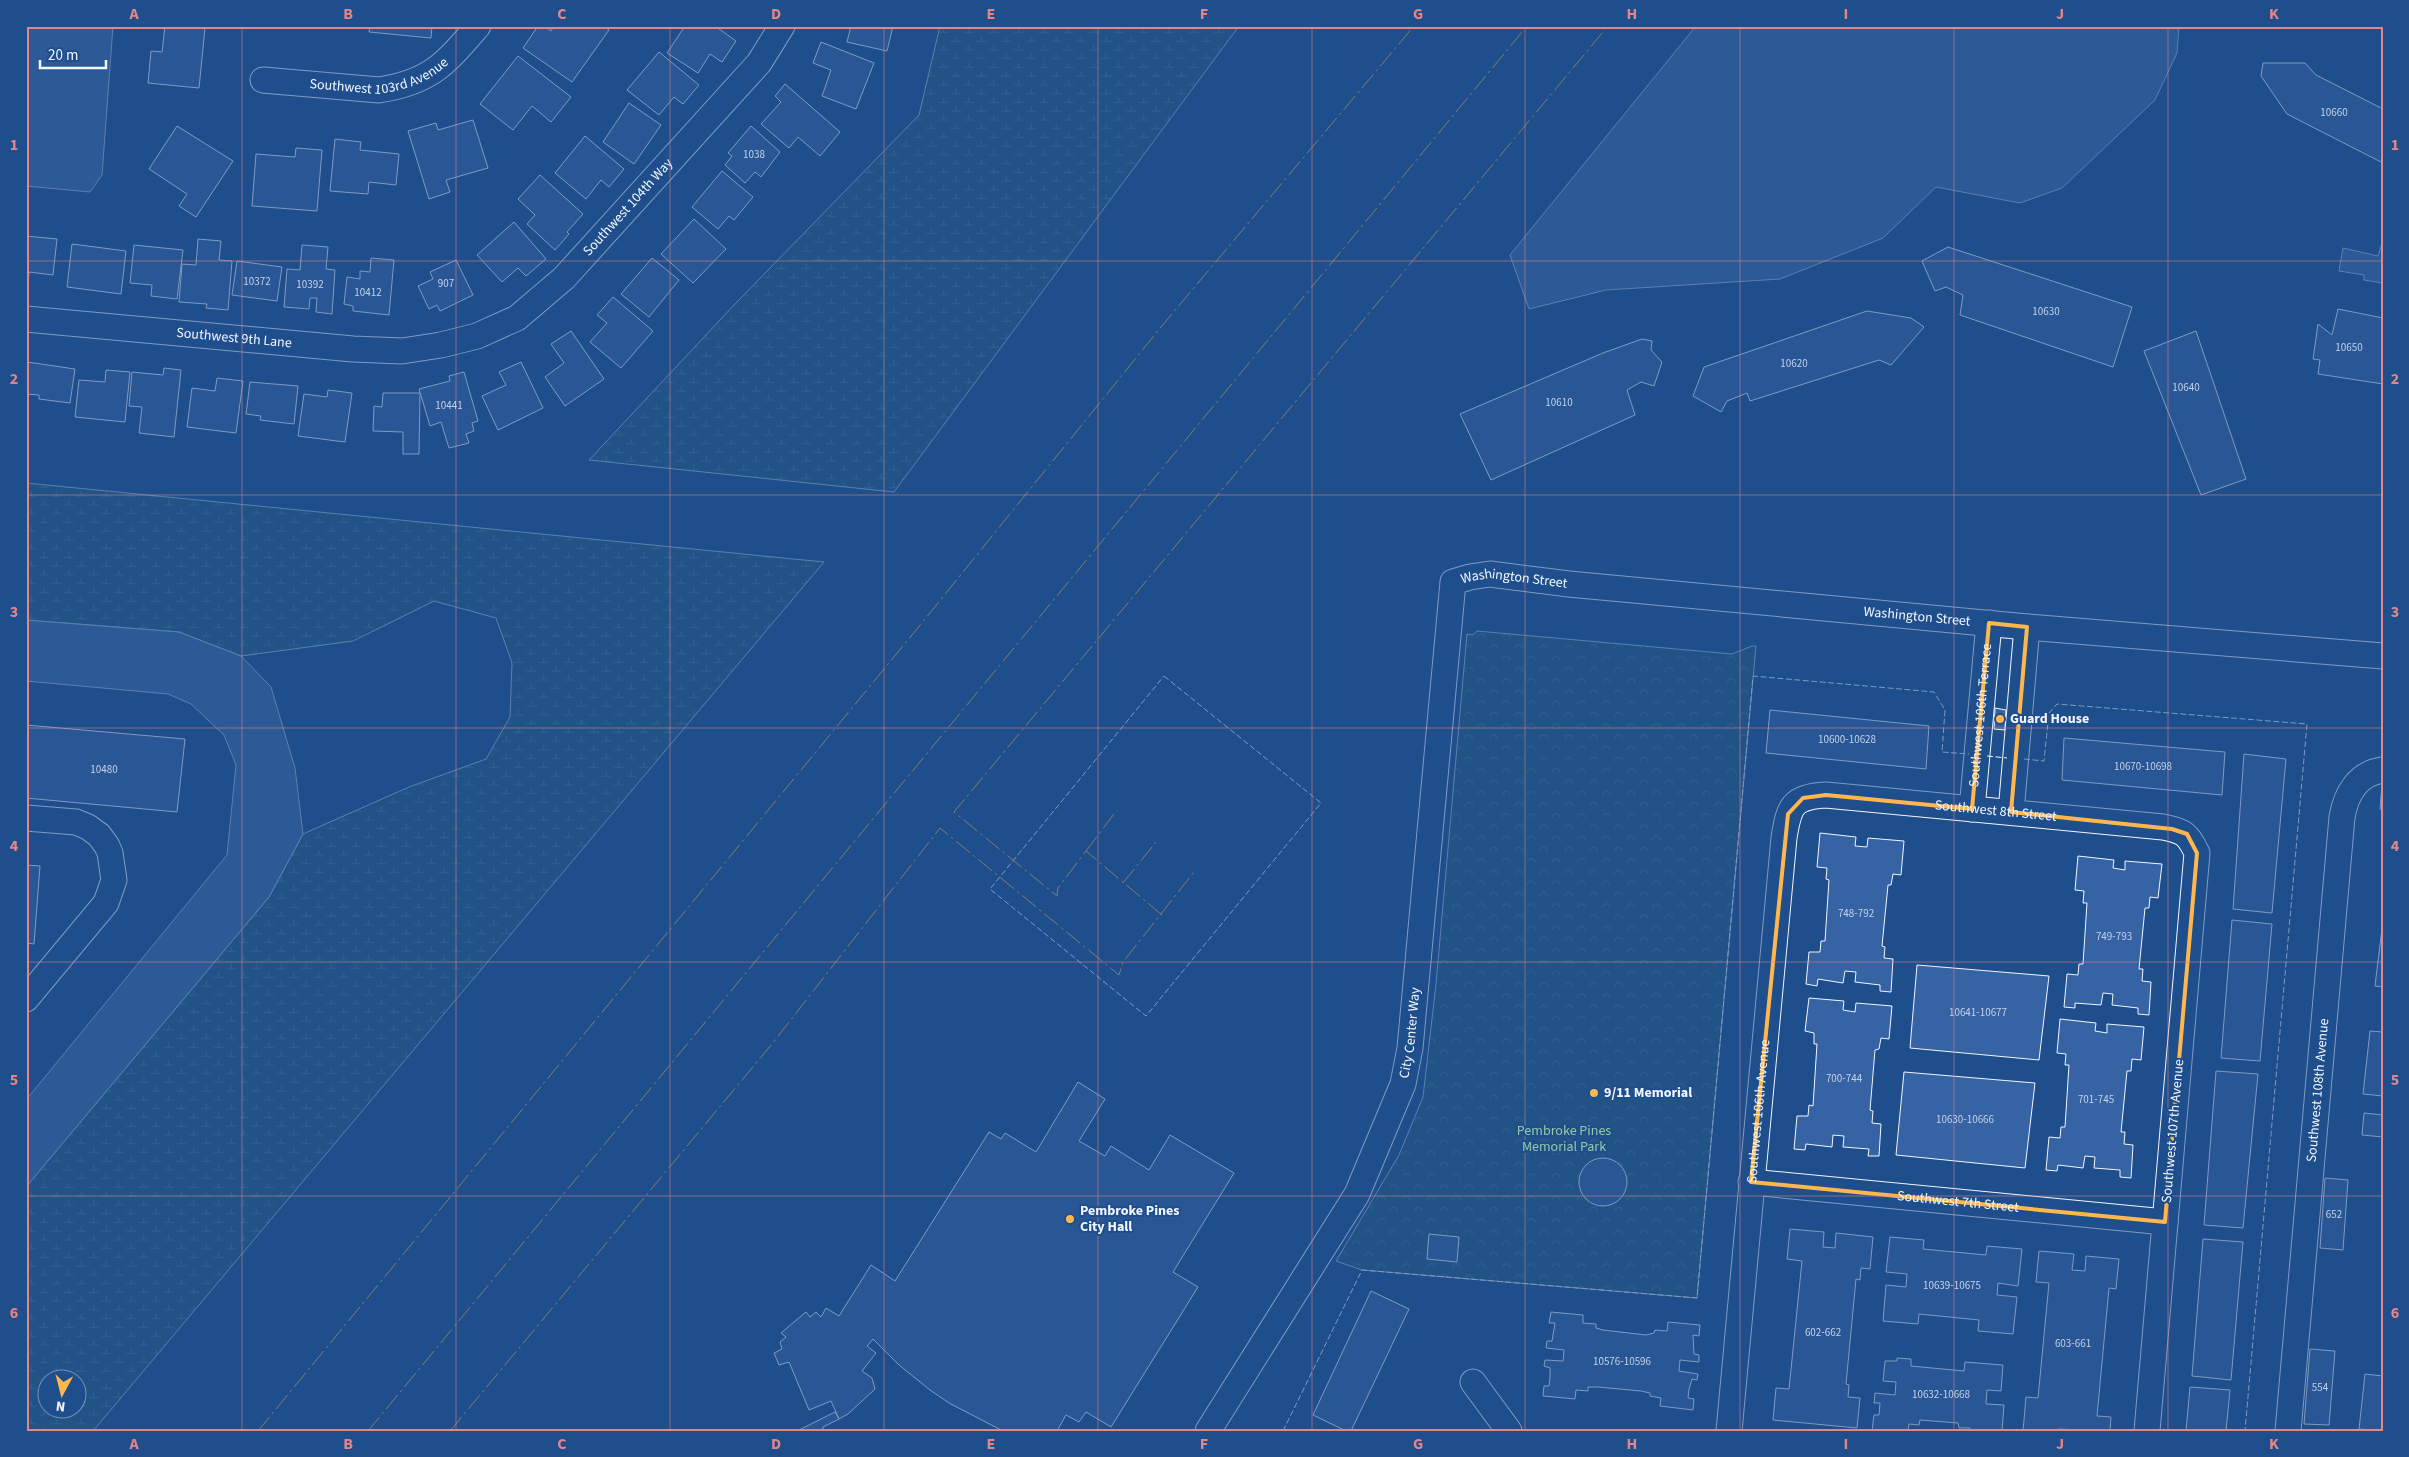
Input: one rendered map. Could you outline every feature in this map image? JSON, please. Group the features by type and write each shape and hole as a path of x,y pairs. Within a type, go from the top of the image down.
{"street":[{"name":"Southwest 103rd Avenue","path":"263,80 379,90 403,85 439,68 478,26"},
{"name":"Southwest 104th Way","path":"442,345 477,336 516,318 564,278 758,64 782,26"},
{"name":"Southwest 9th Lane","path":"26,318 353,349 402,351 442,345"},
{"name":"Washington Street","path":"1453,582 1490,574 1569,584 2383,656"},
{"name":"City Center Way","path":"1208,1431 1357,1194 1406,1075 1453,582"},
{"name":"Southwest 106th Terrace","path":"1972,809 1989,622"},
{"path":"2011,812 2027,626"},
{"path":"1978,737 2017,742"},
{"name":"Southwest 108th Avenue","path":"2288,1431 2344,803 2351,789 2362,778 2375,771 2383,770"},
{"name":"Southwest 8th Street","path":"1803,798 1826,795 2011,812 2163,827 2187,834"},
{"name":"Southwest 106th Avenue","path":"1729,1431 1784,838 1788,814 1794,804 1803,798"},
{"path":"26,818 76,822 88,827 99,835 106,846 112,863 114,880 106,903 31,984"},
{"name":"Southwest 107th Avenue","path":"2146,1431 2197,853 2187,834"},
{"name":"Southwest 7th Street","path":"1751,1182 2165,1222"},
{"path":"1473,1382 1509,1431"}],"highlighted area":[{"path":"1989,623 2027,627 2011,812 2172,829 2187,834 2197,853 2165,1222 1751,1182 1788,814 1803,798 1826,795 1972,809"}],"green space":[{"path":"940,26 1239,26 894,492 589,460 734,305 919,115"},
{"path":"26,483 824,562 93,1431 26,1431 26,1187 269,897 303,834 409,787 486,759 510,717 512,663 496,618 434,601 353,641 241,656 179,632 26,620"},
{"name":"Pembroke Pines Memorial Park","path":"1477,631 1732,654 1756,646 1697,1298 1362,1270 1336,1261 1399,1155 1423,1097 1436,984 1467,634 1473,635"}],"shaded area":[{"path":"26,26 113,26 102,175 90,192 26,186"},
{"path":"1696,26 2179,26 2177,53 2155,100 2062,188 2020,203 1936,187 1883,238 1780,279 1606,290 1529,309 1510,255"},
{"path":"2383,240 2383,283 2364,280 2364,275 2339,271 2343,248 2378,256"},
{"path":"26,620 179,632 241,656 271,687 295,768 303,834 269,897 26,1187 26,1100 227,855 236,765 224,735 191,704 168,694 26,681"}],"building":[{"path":"165,26 205,28 199,88 148,83 151,51 162,52"},
{"path":"370,26 432,26 431,38 369,32"},
{"path":"538,26 544,26 551,31 554,26 603,26 609,30 572,82 523,48"},
{"path":"685,26 715,26 736,41 722,62 710,54 698,73 667,53"},
{"path":"851,26 893,26 887,51 847,42"},
{"path":"821,42 874,63 856,109 822,96 831,70 813,63"},
{"path":"659,52 699,85 683,104 674,97 659,115 627,90"},
{"path":"518,56 571,97 551,122 532,106 513,130 480,104"},
{"path":"2263,63 2305,63 2316,75 2383,109 2383,163 2287,114 2261,76"},
{"path":"785,84 840,132 820,156 798,137 789,148 761,124 781,102 775,96"},
{"path":"629,103 661,125 634,164 603,142"},
{"path":"473,120 488,168 446,180 450,192 429,199 408,131 436,123 438,130"},
{"path":"177,126 233,161 196,217 179,206 187,194 149,169"},
{"path":"751,126 780,152 761,177 755,172 745,183 725,165 732,156 728,153"},
{"path":"585,136 624,169 609,187 601,180 586,199 555,173"},
{"path":"335,139 361,142 360,150 399,154 396,185 369,182 368,194 330,191"},
{"path":"296,148 322,150 317,211 252,206 256,154 295,157"},
{"path":"722,171 753,197 734,220 729,216 718,229 692,207"},
{"path":"540,175 583,214 567,232 569,234 555,250 527,224 535,215 518,199"},
{"path":"694,219 726,249 693,283 661,254"},
{"path":"514,222 546,259 526,276 518,268 502,282 477,255"},
{"path":"26,236 57,239 53,275 29,272 28,284"},
{"path":"198,239 221,241 219,260 232,261 228,310 206,308 207,304 179,302 182,264 196,265"},
{"path":"72,244 126,251 121,294 67,287"},
{"path":"134,245 183,250 177,299 151,296 152,285 130,283"},
{"path":"302,245 328,247 326,269 335,270 332,314 316,312 317,298 310,298 309,309 284,307 287,269 300,270"},
{"path":"1948,247 2132,307 2113,367 1960,315 1963,295 1946,287 1935,291 1922,261"},
{"path":"371,258 394,260 389,315 353,311 353,306 344,304 347,277 360,279 360,271 370,272"},
{"path":"652,258 679,280 649,317 621,294"},
{"path":"456,260 473,295 440,311 437,305 429,309 418,286 433,279 430,272"},
{"path":"237,261 282,267 277,301 232,295"},
{"path":"613,297 653,331 621,368 590,342 607,323 597,315"},
{"path":"2338,309 2383,318 2383,384 2318,374 2320,360 2313,359 2318,324 2332,335"},
{"path":"1867,311 1911,318 1924,327 1891,365 1879,360 1750,401 1747,393 1727,401 1721,412 1693,396 1704,367"},
{"path":"571,331 604,379 565,406 545,377 564,363 551,344"},
{"path":"2196,331 2246,479 2201,495 2144,351"},
{"path":"1642,339 1652,341 1651,350 1662,362 1654,386 1641,382 1627,390 1635,415 1491,480 1460,414 1603,353"},
{"path":"27,362 75,369 70,403 39,399 39,395 26,394"},
{"path":"521,362 543,408 498,430 482,396 506,385 499,372"},
{"path":"164,368 181,370 174,437 139,433 142,407 129,406 132,372 163,375"},
{"path":"106,370 130,372 125,422 75,417 79,380 105,382"},
{"path":"464,372 478,421 472,423 474,431 466,434 469,443 449,448 441,422 430,426 419,389 450,381 449,376"},
{"path":"217,378 243,381 236,433 187,427 192,388 215,391"},
{"path":"250,382 298,386 294,424 260,420 261,416 246,414"},
{"path":"328,390 352,393 345,442 298,436 304,394 327,397"},
{"path":"383,393 420,393 419,454 403,454 403,432 373,431 374,406 382,407"},
{"name":"Guard House","path":"1995,708 2006,710 2005,730 1994,729"},
{"path":"1770,710 1929,726 1926,769 1766,753"},
{"path":"26,725 185,739 177,812 26,798"},
{"path":"2064,738 2225,752 2222,795 2062,780"},
{"path":"2244,754 2286,759 2272,913 2233,909"},
{"path":"2383,785 2383,810 2380,809"},
{"path":"1820,833 1856,837 1855,846 1867,847 1868,838 1904,841 1901,875 1893,874 1891,885 1888,885 1882,946 1885,947 1884,958 1893,959 1891,992 1880,991 1880,985 1855,982 1856,972 1845,971 1843,983 1818,979 1817,986 1806,984 1809,952 1820,952 1821,941 1825,941 1829,880 1826,879 1827,868 1817,867"},
{"path":"2078,856 2114,860 2113,868 2125,870 2125,861 2162,864 2158,898 2150,897 2149,908 2145,908 2139,969 2143,969 2142,981 2151,982 2149,1015 2138,1014 2138,1008 2112,1005 2113,994 2103,993 2101,1005 2075,1003 2075,1008 2064,1007 2067,974 2078,975 2079,964 2083,964 2087,903 2083,903 2084,891 2075,890"},
{"path":"26,865 40,866 34,944 26,943"},
{"path":"2232,920 2272,924 2260,1061 2221,1058"},
{"path":"2383,920 2383,987 2375,986"},
{"path":"1917,965 2049,976 2039,1060 1910,1048"},
{"path":"1809,998 1844,1001 1843,1010 1855,1012 1856,1003 1892,1006 1889,1039 1881,1038 1879,1049 1875,1050 1870,1110 1873,1111 1872,1123 1881,1124 1879,1156 1868,1156 1869,1149 1843,1147 1844,1136 1833,1135 1832,1147 1806,1144 1805,1150 1794,1149 1797,1116 1808,1116 1809,1105 1813,1106 1817,1044 1814,1044 1814,1033 1805,1031"},
{"path":"2060,1019 2096,1023 2095,1031 2107,1033 2107,1024 2144,1027 2141,1060 2132,1059 2131,1071 2127,1071 2121,1132 2125,1132 2124,1144 2133,1145 2131,1178 2120,1177 2120,1170 2094,1168 2095,1157 2085,1156 2083,1168 2058,1165 2057,1171 2046,1170 2049,1137 2060,1138 2061,1127 2065,1127 2069,1065 2065,1065 2066,1054 2057,1053"},
{"path":"2370,1031 2383,1032 2383,1096 2363,1094"},
{"path":"2216,1071 2258,1074 2243,1228 2204,1225"},
{"path":"1904,1072 2035,1083 2025,1168 1896,1155"},
{"name":"Pembroke Pines City Hall","path":"1078,1082 1105,1099 1079,1141 1105,1156 1111,1146 1149,1170 1170,1135 1234,1173 1173,1272 1198,1287 1111,1427 1086,1412 1079,1422 1066,1415 1057,1431 1003,1431 949,1403 930,1390 899,1365 873,1339 867,1346 876,1353 862,1371 872,1378 875,1389 848,1414 839,1419 831,1401 809,1410 789,1362 779,1365 774,1353 782,1349 780,1342 786,1337 781,1333 806,1312 810,1317 816,1312 821,1317 826,1308 839,1316 871,1265 895,1281 989,1132 1001,1139 1005,1133 1036,1152"},
{"path":"2364,1113 2383,1115 2383,1137 2362,1135"},
{"path":"1598,1158 1608,1158 1620,1165 1627,1177 1627,1187 1620,1199 1608,1206 1598,1206 1590,1202 1583,1195 1579,1187 1579,1177 1583,1169 1590,1162"},
{"path":"2325,1178 2348,1180 2343,1250 2320,1248"},
{"path":"1790,1229 1824,1232 1823,1247 1835,1248 1836,1233 1873,1237 1870,1269 1861,1268 1860,1280 1856,1279 1846,1384 1849,1385 1848,1397 1860,1398 1857,1428 1773,1420 1776,1388 1789,1389 1802,1261 1787,1259"},
{"path":"1429,1234 1459,1237 1457,1262 1427,1259"},
{"path":"1890,1237 1924,1240 1923,1249 1986,1255 1987,1246 2022,1249 2018,1286 1998,1283 1997,1295 2017,1297 2013,1334 1978,1331 1979,1320 1919,1314 1918,1324 1883,1321 1886,1285 1906,1287 1907,1274 1886,1272"},
{"path":"2203,1239 2243,1242 2231,1380 2192,1376"},
{"path":"2039,1251 2074,1254 2072,1270 2085,1271 2086,1256 2119,1259 2116,1289 2109,1288 2097,1416 2111,1417 2110,1431 2058,1429 2058,1431 2023,1431 2026,1397 2038,1398 2049,1283 2036,1282"},
{"path":"1371,1291 1409,1309 1351,1431 1346,1431 1313,1415"},
{"path":"1551,1312 1583,1315 1583,1323 1596,1324 1596,1328 1603,1330 1646,1335 1654,1333 1655,1330 1667,1331 1668,1322 1700,1325 1699,1336 1693,1335 1694,1354 1699,1355 1699,1362 1680,1360 1679,1371 1698,1374 1697,1380 1692,1379 1689,1389 1688,1398 1694,1399 1693,1410 1660,1406 1661,1398 1650,1396 1650,1393 1641,1391 1588,1387 1588,1391 1576,1390 1575,1399 1543,1396 1544,1386 1549,1386 1550,1377 1550,1368 1544,1366 1545,1360 1563,1361 1564,1350 1546,1348 1547,1341 1552,1341 1555,1323 1549,1323"},
{"path":"2310,1349 2335,1351 2329,1425 2304,1424"},
{"path":"1897,1358 1911,1359 1911,1366 1964,1371 1965,1362 2003,1365 2001,1391 1987,1390 1986,1404 2004,1405 2002,1431 1970,1431 1970,1428 1959,1428 1958,1423 1920,1420 1919,1425 1909,1424 1908,1431 1872,1431 1874,1415 1879,1415 1880,1403 1874,1403 1875,1393 1895,1395 1896,1382 1883,1381 1885,1361 1897,1361"},
{"path":"2365,1374 2383,1376 2383,1431 2359,1429"},
{"path":"2190,1387 2230,1390 2226,1431 2186,1431"},
{"path":"835,1412 839,1419 823,1427 823,1431 797,1431"}],"fence":[{"path":"1164,676 1321,803 1146,1016 990,889 1164,676"},
{"path":"1283,1431 1362,1270 1697,1298 1753,676 1934,692 1945,710 1942,752 1969,754"},
{"path":"2024,759 2044,761 2049,713 2057,704 2307,724 2245,1431"},
{"path":"1987,756 2007,758"}],"power":[{"path":"258,1431 921,624 1161,327 1414,26"},
{"path":"368,1431 1527,26"},
{"path":"1162,915 1086,851 1058,888 1057,896 954,812 1608,26"},
{"path":"1086,851 1117,810"},
{"path":"450,1431 772,1044 940,828 1119,975 1123,962 1194,872"},
{"path":"1123,883 1156,842"}],"place":[{"name":"Guard House","path":"2000,719"},
{"name":"9/11 Memorial","path":"1594,1093"},
{"name":"Pembroke Pines City Hall","path":"1070,1219"}]}
